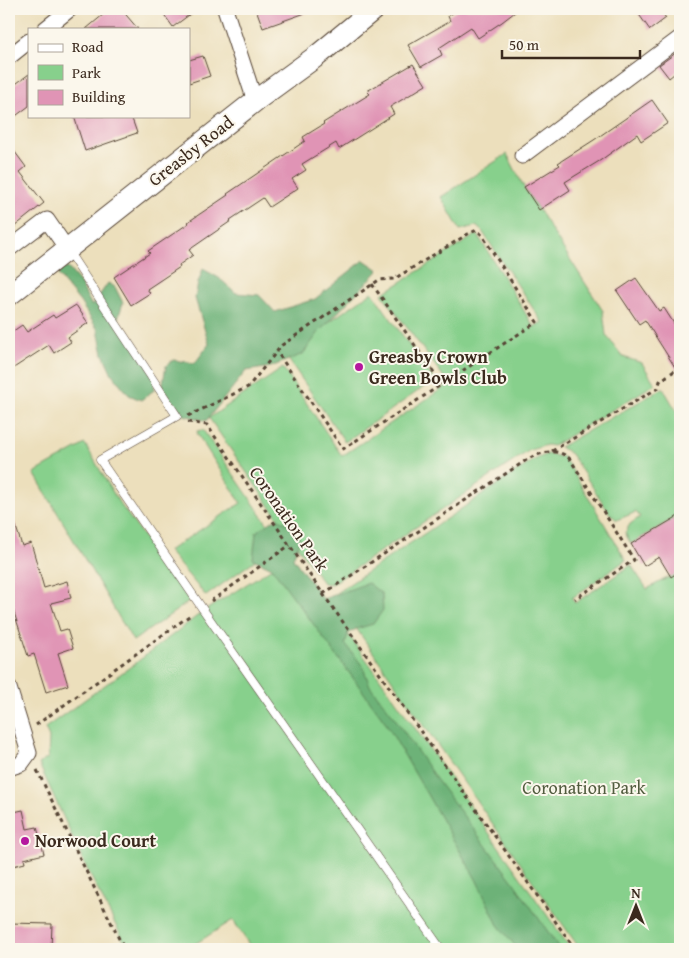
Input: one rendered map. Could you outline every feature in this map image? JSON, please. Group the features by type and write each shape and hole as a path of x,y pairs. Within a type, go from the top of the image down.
{"main road":[{"name":"Greasby Road","path":"9,295 255,101 318,55 374,9"}],"street":[{"path":"46,28 70,9"},
{"path":"225,9 255,101"},
{"path":"522,156 680,38"},
{"path":"9,57 28,42"},
{"path":"9,249 47,220 67,249"},
{"path":"9,688 29,752 21,764 9,768"}],"lane":[{"path":"67,249 177,416 100,460 441,949"}],"path":[{"path":"177,416 189,416 248,387 277,352 282,346 372,284 379,280 394,279 476,230 482,235 537,322 343,449 277,352"},
{"path":"372,284 442,384"},
{"path":"551,451 658,388 660,382 680,366"},
{"name":"Coronation Park","path":"177,416 185,421 207,425 323,594 575,949"},
{"path":"323,594 528,459 540,452 551,451 565,454 570,459 634,560 575,599"},
{"path":"24,734 290,545"},
{"path":"26,756 34,764 124,949"}],"green space":[{"path":"507,154 524,187 603,311 606,335 623,357 642,363 655,384 553,446 547,445 530,450 332,584 323,583 209,418 283,368 342,456 449,384 382,294 477,234 534,327 542,322 482,231 476,226 460,230 441,197"},
{"path":"364,260 379,270 319,332 303,354 271,367 246,371 206,421 184,415 162,388 166,366 173,360 195,363 209,344 195,298 203,269 219,278 236,293 259,295 275,312 315,299"},
{"path":"68,268 79,281 92,306 108,283 115,287 123,303 117,321 155,376 154,390 141,400 129,395 112,374 103,354 98,330 80,302 58,275 62,269"},
{"name":"Greasby Crown Green Bowls Club","path":"372,292 434,380 345,442 284,353"},
{"path":"663,388 680,417 680,515 631,544 625,533 630,524 640,517 636,512 617,520 610,514 571,454 560,447"},
{"path":"203,430 280,542 206,596 168,551 241,503 198,435 197,431"},
{"path":"85,444 118,501 190,601 133,641 34,473"},
{"name":"Coronation Park","path":"547,454 563,457 626,560 572,598 575,603 631,565 647,589 680,571 680,949 580,949 333,595 534,460"},
{"path":"277,518 292,526 300,539 293,558 323,599 368,583 382,594 383,610 373,624 356,629 348,634 345,644 362,665 370,686 560,949 518,949 498,925 476,879 384,720 272,568 253,559 256,532"},
{"path":"293,558 571,949 252,949 233,920 187,949 128,949 88,871 39,764 48,758 49,738 45,728 201,613 272,568"}],"building":[{"path":"110,9 121,9 137,28 87,28"},
{"path":"160,9 197,9 173,27"},
{"path":"256,9 311,9 311,11 263,28"},
{"path":"459,9 519,9 478,38 471,27 439,48 442,55 421,67 408,45 450,21 448,16"},
{"path":"635,9 659,9 666,18 650,30"},
{"path":"680,50 680,69 669,78 659,65"},
{"path":"203,56 210,76 190,83 190,60"},
{"path":"413,64 426,85 390,107 394,114 339,149 336,143 302,164 306,170 292,179 298,188 269,207 263,198 230,220 189,250 193,255 179,265 180,267 147,289 150,293 131,305 114,277 150,253 148,251 227,194 305,141 303,137 370,94 367,91"},
{"path":"28,75 28,107 9,121 9,89"},
{"path":"652,100 668,123 641,141 637,134 601,160 565,182 570,190 539,210 524,187 560,165 558,163"},
{"path":"75,118 132,118 137,133 85,151"},
{"path":"9,144 26,167 20,172 44,203 9,231"},
{"path":"636,278 659,311 664,308 680,333 680,375 645,320 639,324 617,291"},
{"path":"76,305 88,323 68,337 71,342 54,353 49,345 9,371 9,334 22,325 27,332 53,315 55,318"},
{"path":"9,514 12,514 22,546 31,543 44,588 67,581 71,598 51,603 60,631 67,629 73,648 58,653 68,685 46,692 34,654 28,656 9,597"},
{"path":"680,515 680,571 671,577 659,557 644,566 631,544"},
{"name":"Norwood Court","path":"23,810 27,829 37,827 44,854 24,859 25,863 9,867 9,813"},
{"path":"9,923 52,924 51,949 9,949"}],"place":[{"name":"Greasby Crown Green Bowls Club","path":"359,367"},
{"name":"Norwood Court","path":"25,841"}]}
